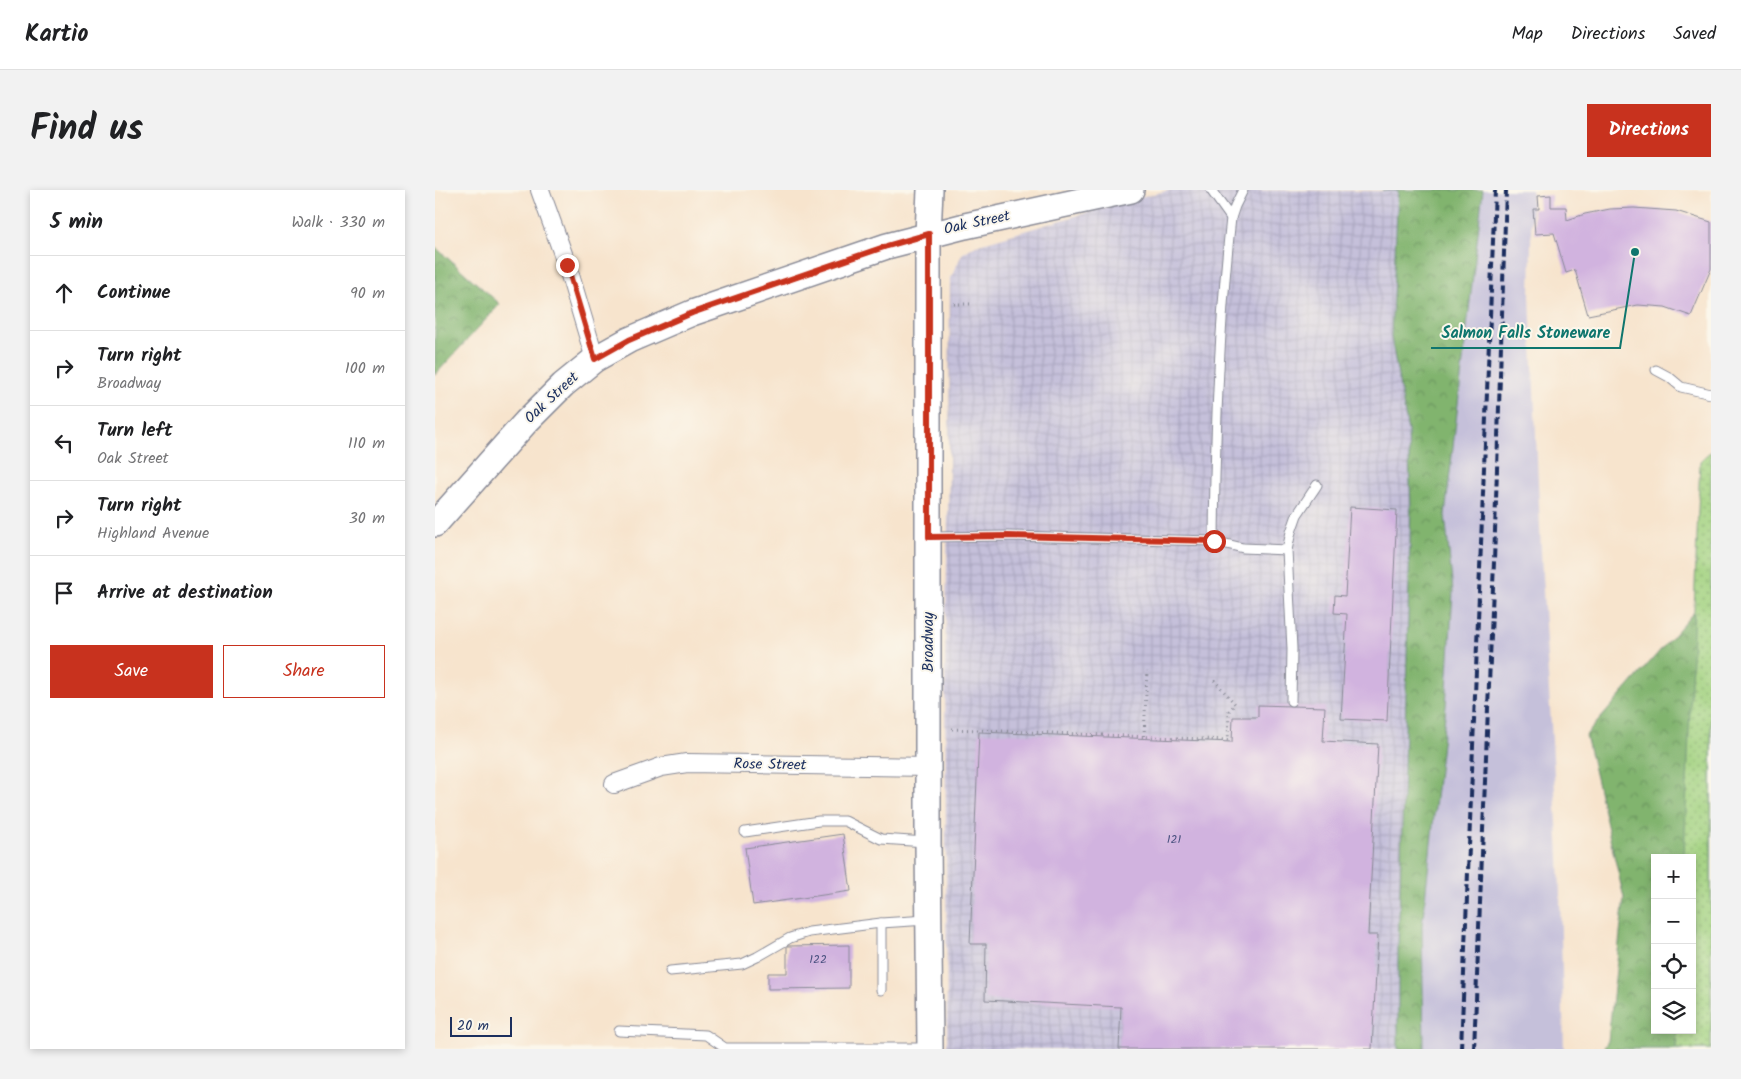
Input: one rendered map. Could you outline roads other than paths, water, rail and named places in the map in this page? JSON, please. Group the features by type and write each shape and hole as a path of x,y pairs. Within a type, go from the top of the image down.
{"street":[{"path":"540,190 567,265 595,359"},
{"name":"Broadway","path":"930,190 930,1048"},
{"name":"Oak Street","path":"435,524 525,422 595,359 629,340 692,313 879,249 929,234 1131,190"},
{"name":"Rose Street","path":"614,784 661,767 687,763 929,768"}],"lane":[{"path":"1211,190 1231,218"},
{"path":"1214,541 1215,451 1226,260 1231,218 1243,190"},
{"path":"1656,370 1669,376 1681,386 1711,394"},
{"path":"1291,702 1292,648 1287,550 1297,515 1317,485"},
{"path":"929,537 1008,536 1214,541 1243,548 1287,550"},
{"path":"745,832 819,821 845,821 881,839 929,842"},
{"path":"671,971 742,964 790,938 809,932 881,923 929,920"},
{"path":"881,923 881,990"},
{"path":"619,1031 706,1035 725,1048 930,1048"}],"railway":[{"path":"1461,1049 1495,190"},
{"path":"1474,1049 1494,562 1506,190"}],"place":[{"name":"Salmon Falls Stoneware","path":"1635,252"}]}
